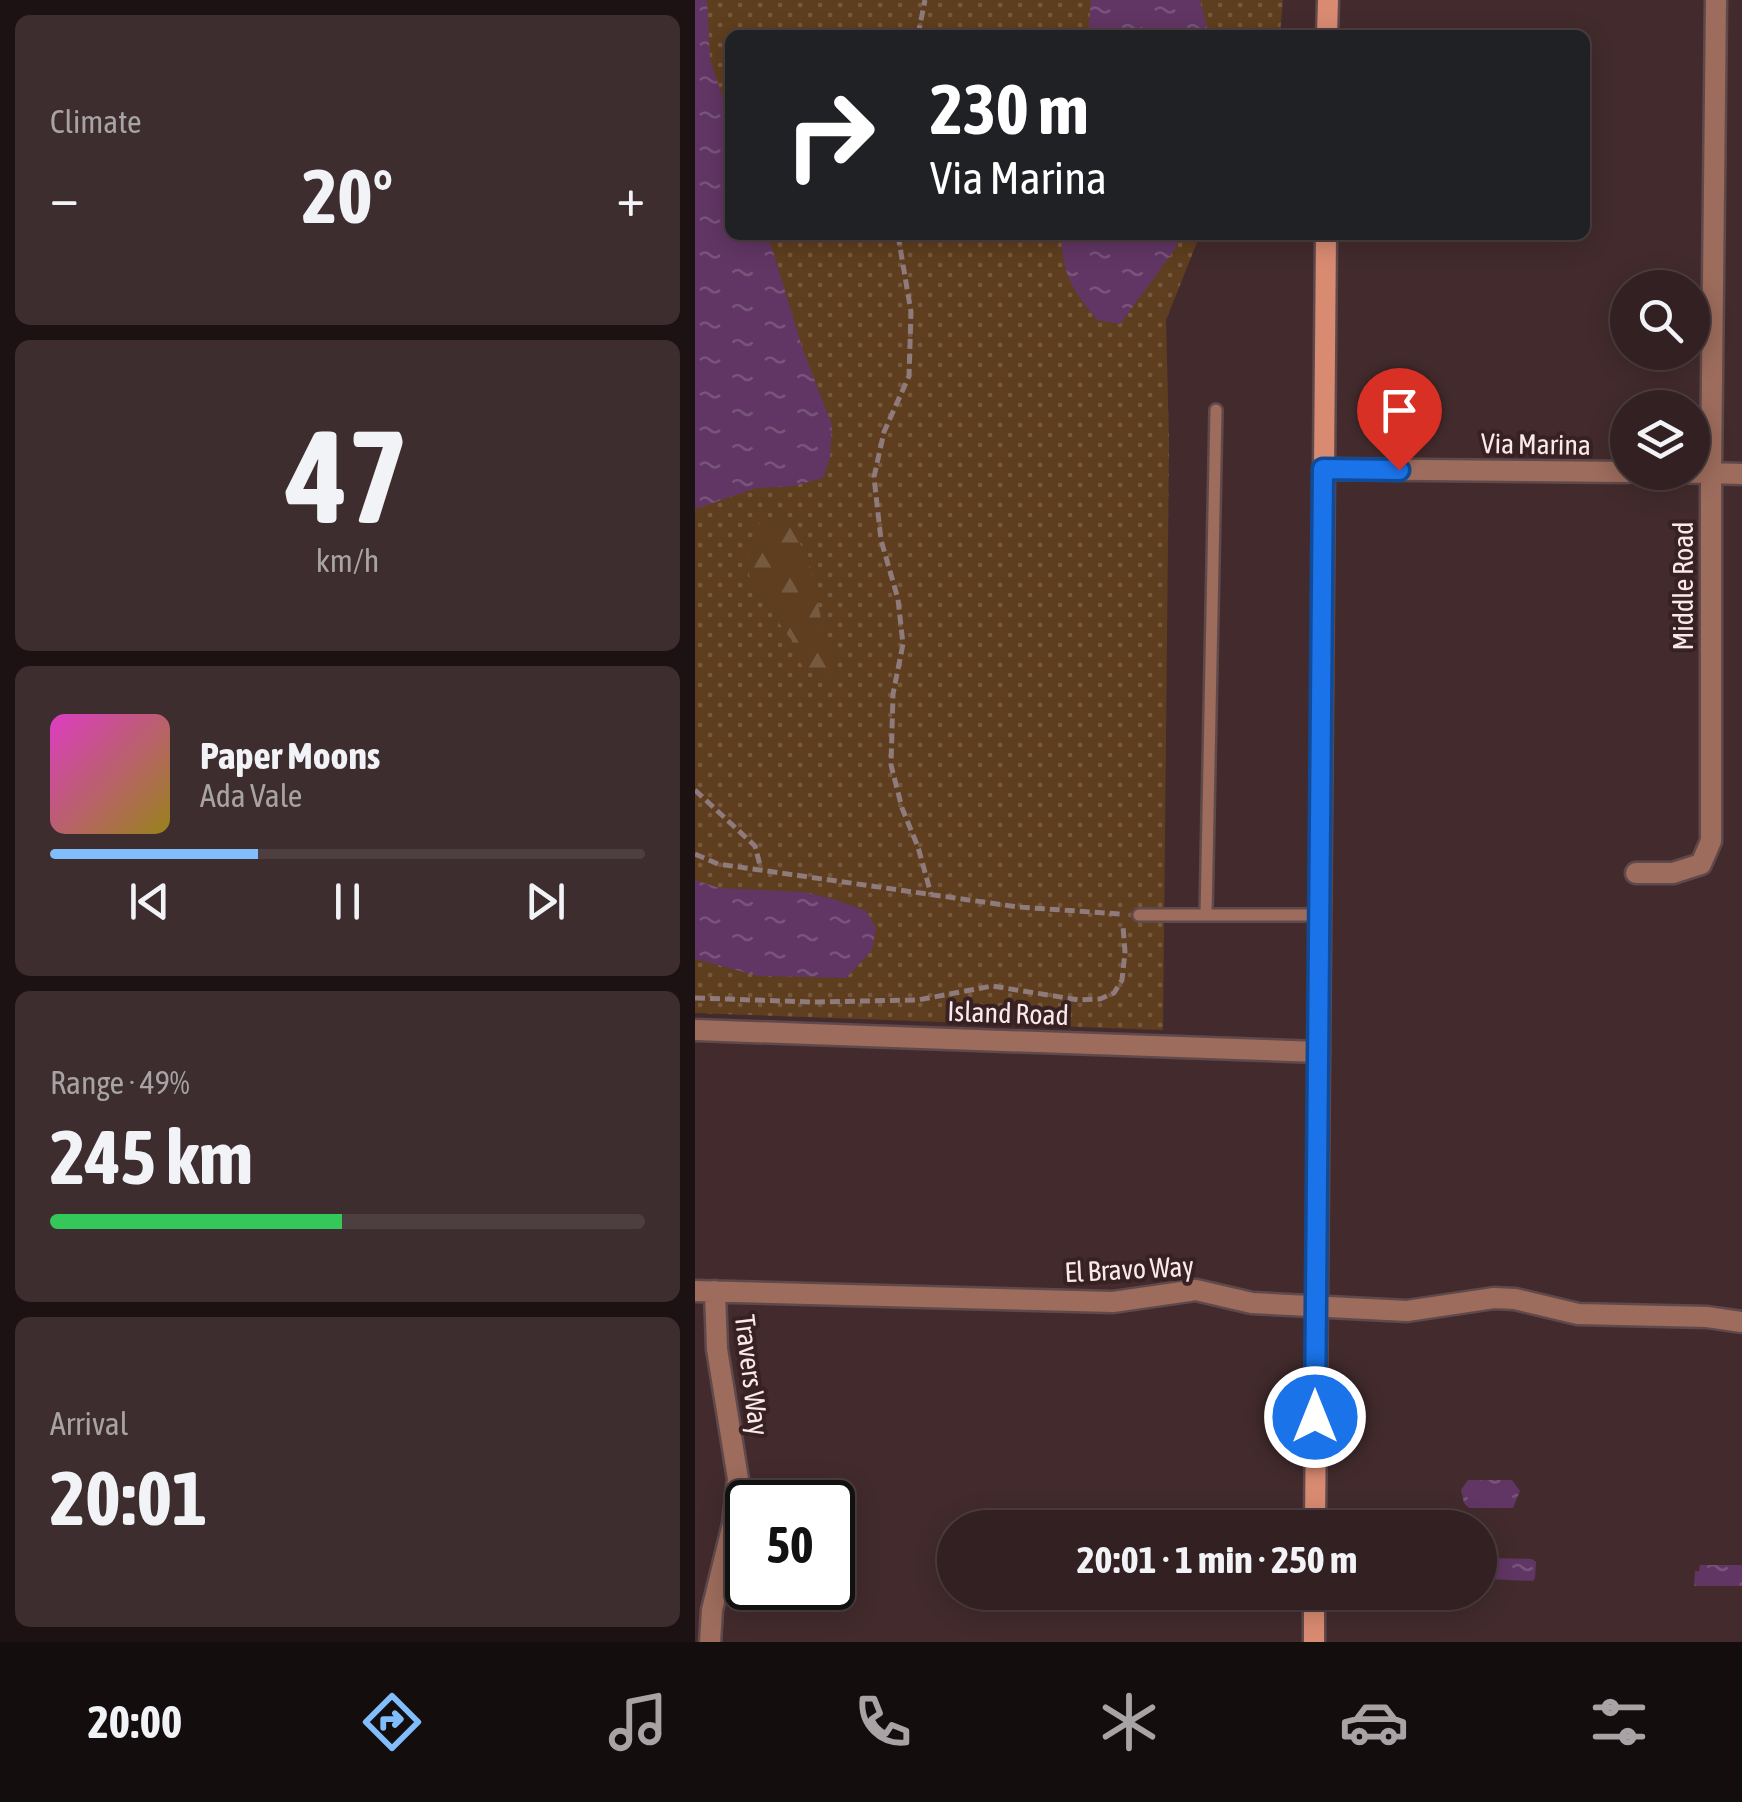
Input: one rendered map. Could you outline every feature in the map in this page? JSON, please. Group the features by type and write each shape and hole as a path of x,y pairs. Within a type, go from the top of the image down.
{"main road":[{"path":"1327,0 1327,30"},
{"path":"1315,1510 1325,240"},
{"path":"1313,1642 1314,1610"}],"street":[{"name":"Middle Road","path":"1636,872 1673,873 1701,864 1711,841 1716,0"},
{"name":"Via Marina","path":"1323,469 1610,472"},
{"path":"1711,473 1742,474"},
{"name":"Island Road","path":"695,1030 1319,1052"},
{"name":"El Bravo Way","path":"705,1291 1113,1302 1196,1290 1252,1302 1429,1310 1494,1298 1578,1314 1707,1316 1742,1322"},
{"name":"Travers Way","path":"705,1291 738,1479 733,1524 712,1610 710,1642"}],"lane":[{"path":"1206,915 1216,410"},
{"path":"1139,916 1320,914"}],"path":[{"path":"919,30 925,0"},
{"path":"899,240 911,312 909,376 884,432 874,477 881,540 898,599 903,644 893,694 891,765 931,894"},
{"path":"695,790 755,846 761,869"},
{"path":"695,854 718,864 1017,907 1122,914 1125,952 1122,980 1114,993 1100,999 1079,1000 992,986 918,1000 695,998"}],"green space":[{"path":"695,0 1283,0 1280,30 725,30 725,240 1198,240 1166,320 1169,442 1163,1030 695,1013"},
{"path":"784,512 809,561 823,628 833,652 834,678 812,673 802,666 791,639 763,602 749,575 748,553 756,525"}],"water":[{"path":"695,0 707,0 710,58 725,105 725,240 770,240 803,350 832,425 830,458 823,478 793,486 756,488 695,509"},
{"path":"1091,0 1200,0 1208,30 1088,30"},
{"path":"1062,240 1178,240 1176,248 1120,324 1097,320 1070,281"},
{"path":"695,880 719,888 804,892 866,911 876,928 872,950 846,978 759,976 695,959"},
{"path":"1468,1480 1512,1480 1520,1491 1513,1508 1469,1508 1461,1490"},
{"path":"1497,1558 1532,1559 1536,1562 1533,1581 1497,1579"},
{"path":"1700,1565 1742,1565 1742,1586 1694,1586 1695,1571 1699,1571"}],"route":[{"path":"1315,1417 1323,469 1399,470"}]}
